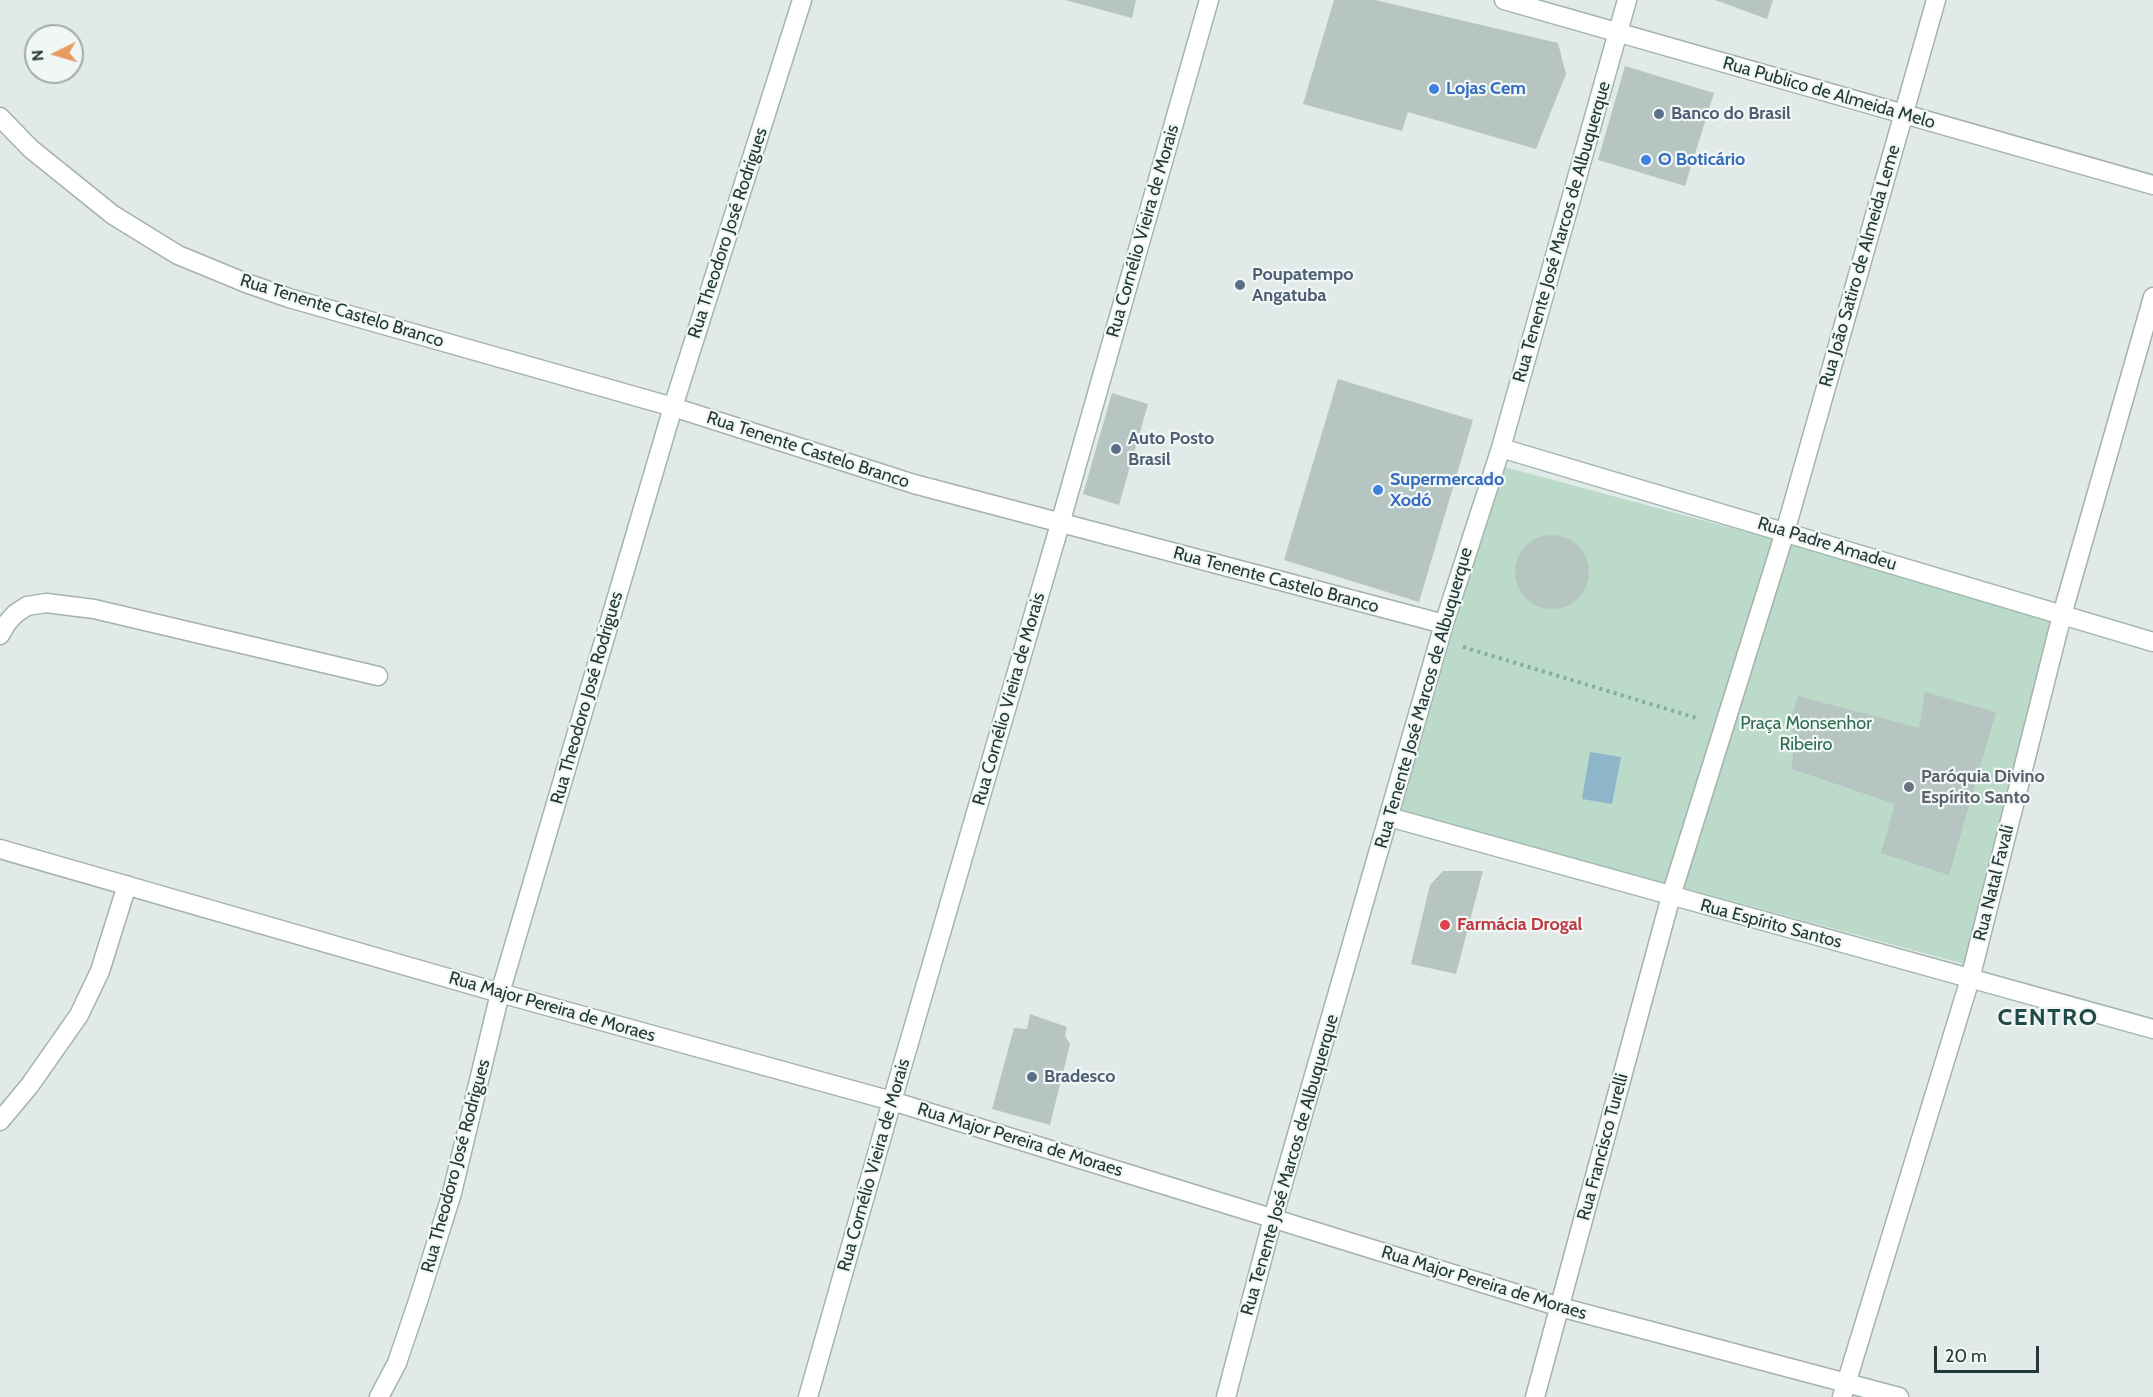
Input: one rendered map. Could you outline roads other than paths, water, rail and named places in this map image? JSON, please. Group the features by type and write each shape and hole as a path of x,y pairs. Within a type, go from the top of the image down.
{"street":[{"name":"Rua Theodoro José Rodrigues","path":"379,1397 397,1363 452,1193 501,993 673,406 802,0"},
{"name":"Rua Cornélio Vieira de Morais","path":"808,1397 1209,0"},
{"name":"Rua Publico de Almeida Melo","path":"1504,0 2153,185"},
{"name":"Rua Tenente José Marcos de Albuquerque","path":"1226,1397 1273,1218 1441,632 1501,448 1627,0"},
{"name":"Rua João Satiro de Almeida Leme","path":"1724,726 1785,532 1936,0"},
{"name":"Rua Tenente Castelo Branco","path":"0,117 31,149 113,215 178,255 246,283 289,298 673,406 914,484 1441,632"},
{"name":"Rua Natal Favali","path":"1844,1389 1970,979 2062,615 2153,297"},
{"name":"Rua Padre Amadeu","path":"1501,448 2153,642"},
{"path":"0,635 15,614 27,606 46,603 94,609 378,676"},
{"name":"Rua Francisco Turelli","path":"1535,1397 1671,896 1724,726"},
{"name":"Rua Espírito Santos","path":"1389,817 2153,1029"},
{"name":"Rua Major Pereira de Moraes","path":"0,849 501,993 892,1101 1560,1307 1844,1389 1899,1397"},
{"path":"0,1121 30,1085 79,1016 100,971 127,885"}],"water":[{"path":"1590,752 1621,757 1612,804 1582,799"}],"place":[{"name":"Lojas Cem","path":"1434,89"},
{"name":"Banco do Brasil","path":"1659,114"},
{"name":"O Boticário","path":"1646,160"},
{"name":"Poupatempo Angatuba","path":"1240,285"},
{"name":"Auto Posto Brasil","path":"1116,449"},
{"name":"Supermercado Xodó","path":"1378,490"},
{"name":"Paróquia Divino Espírito Santo","path":"1909,787"},
{"name":"Farmácia Drogal","path":"1445,925"},
{"name":"Bradesco","path":"1032,1077"}],"district":[{"name":"CENTRO","path":"2048,1018"}],"park label":[{"name":"Praça Monsenhor Ribeiro","path":"1806,734"}]}
